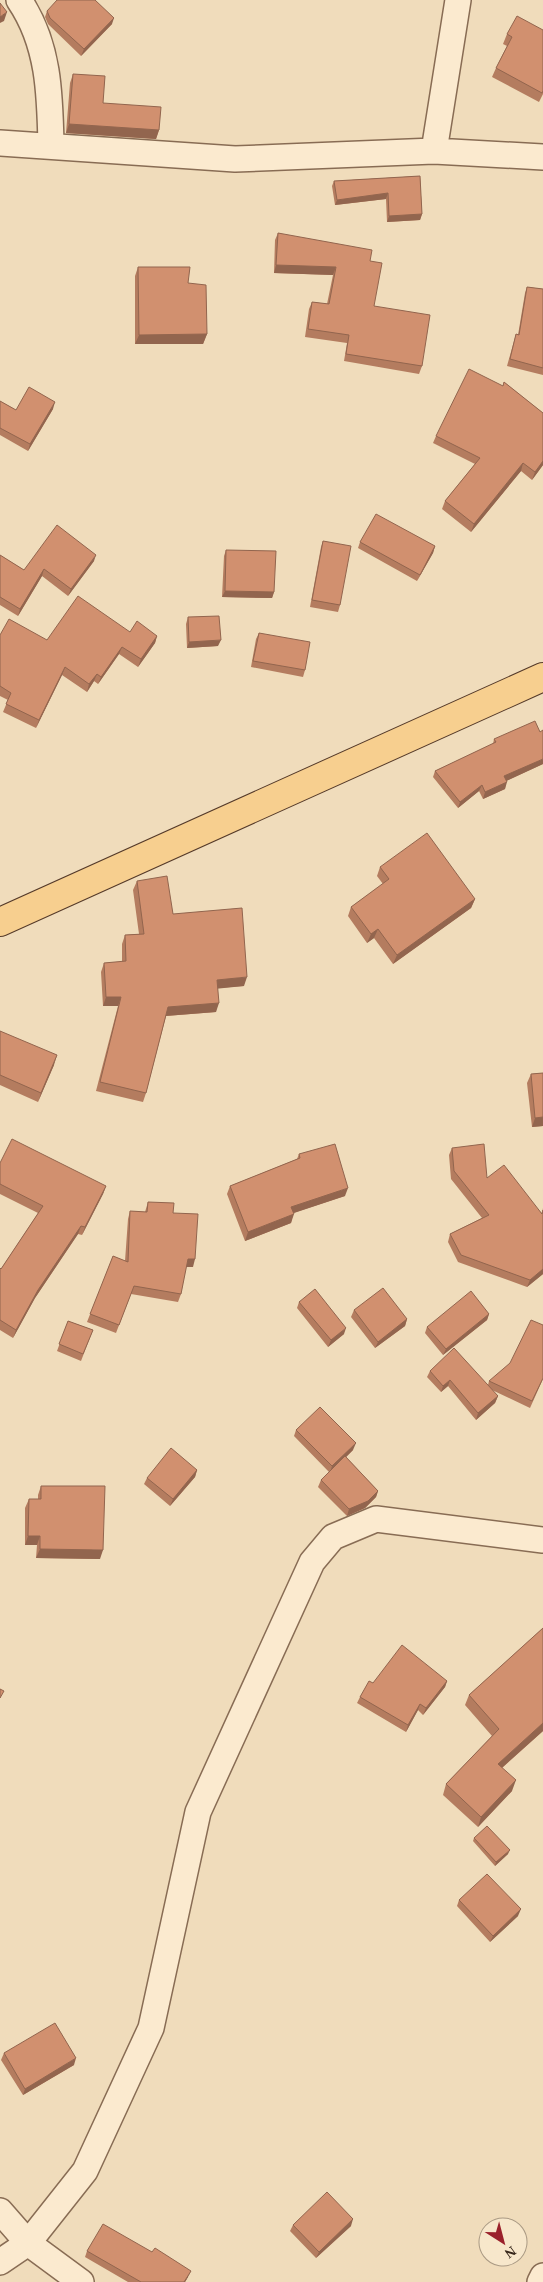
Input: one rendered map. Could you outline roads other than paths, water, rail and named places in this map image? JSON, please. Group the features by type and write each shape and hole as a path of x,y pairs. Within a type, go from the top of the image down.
{"main road":[{"path":"0,922 543,677"}],"street":[{"path":"19,0 28,13 43,53 50,89 51,146"},
{"path":"434,151 458,0"},
{"path":"0,143 235,160 434,151 543,156"},
{"path":"0,2262 28,2243 85,2172 150,2028 198,1812 312,1562 333,1537 376,1520 543,1540"},
{"path":"0,2211 28,2243 81,2282"},
{"path":"540,2282 543,2276"}]}
